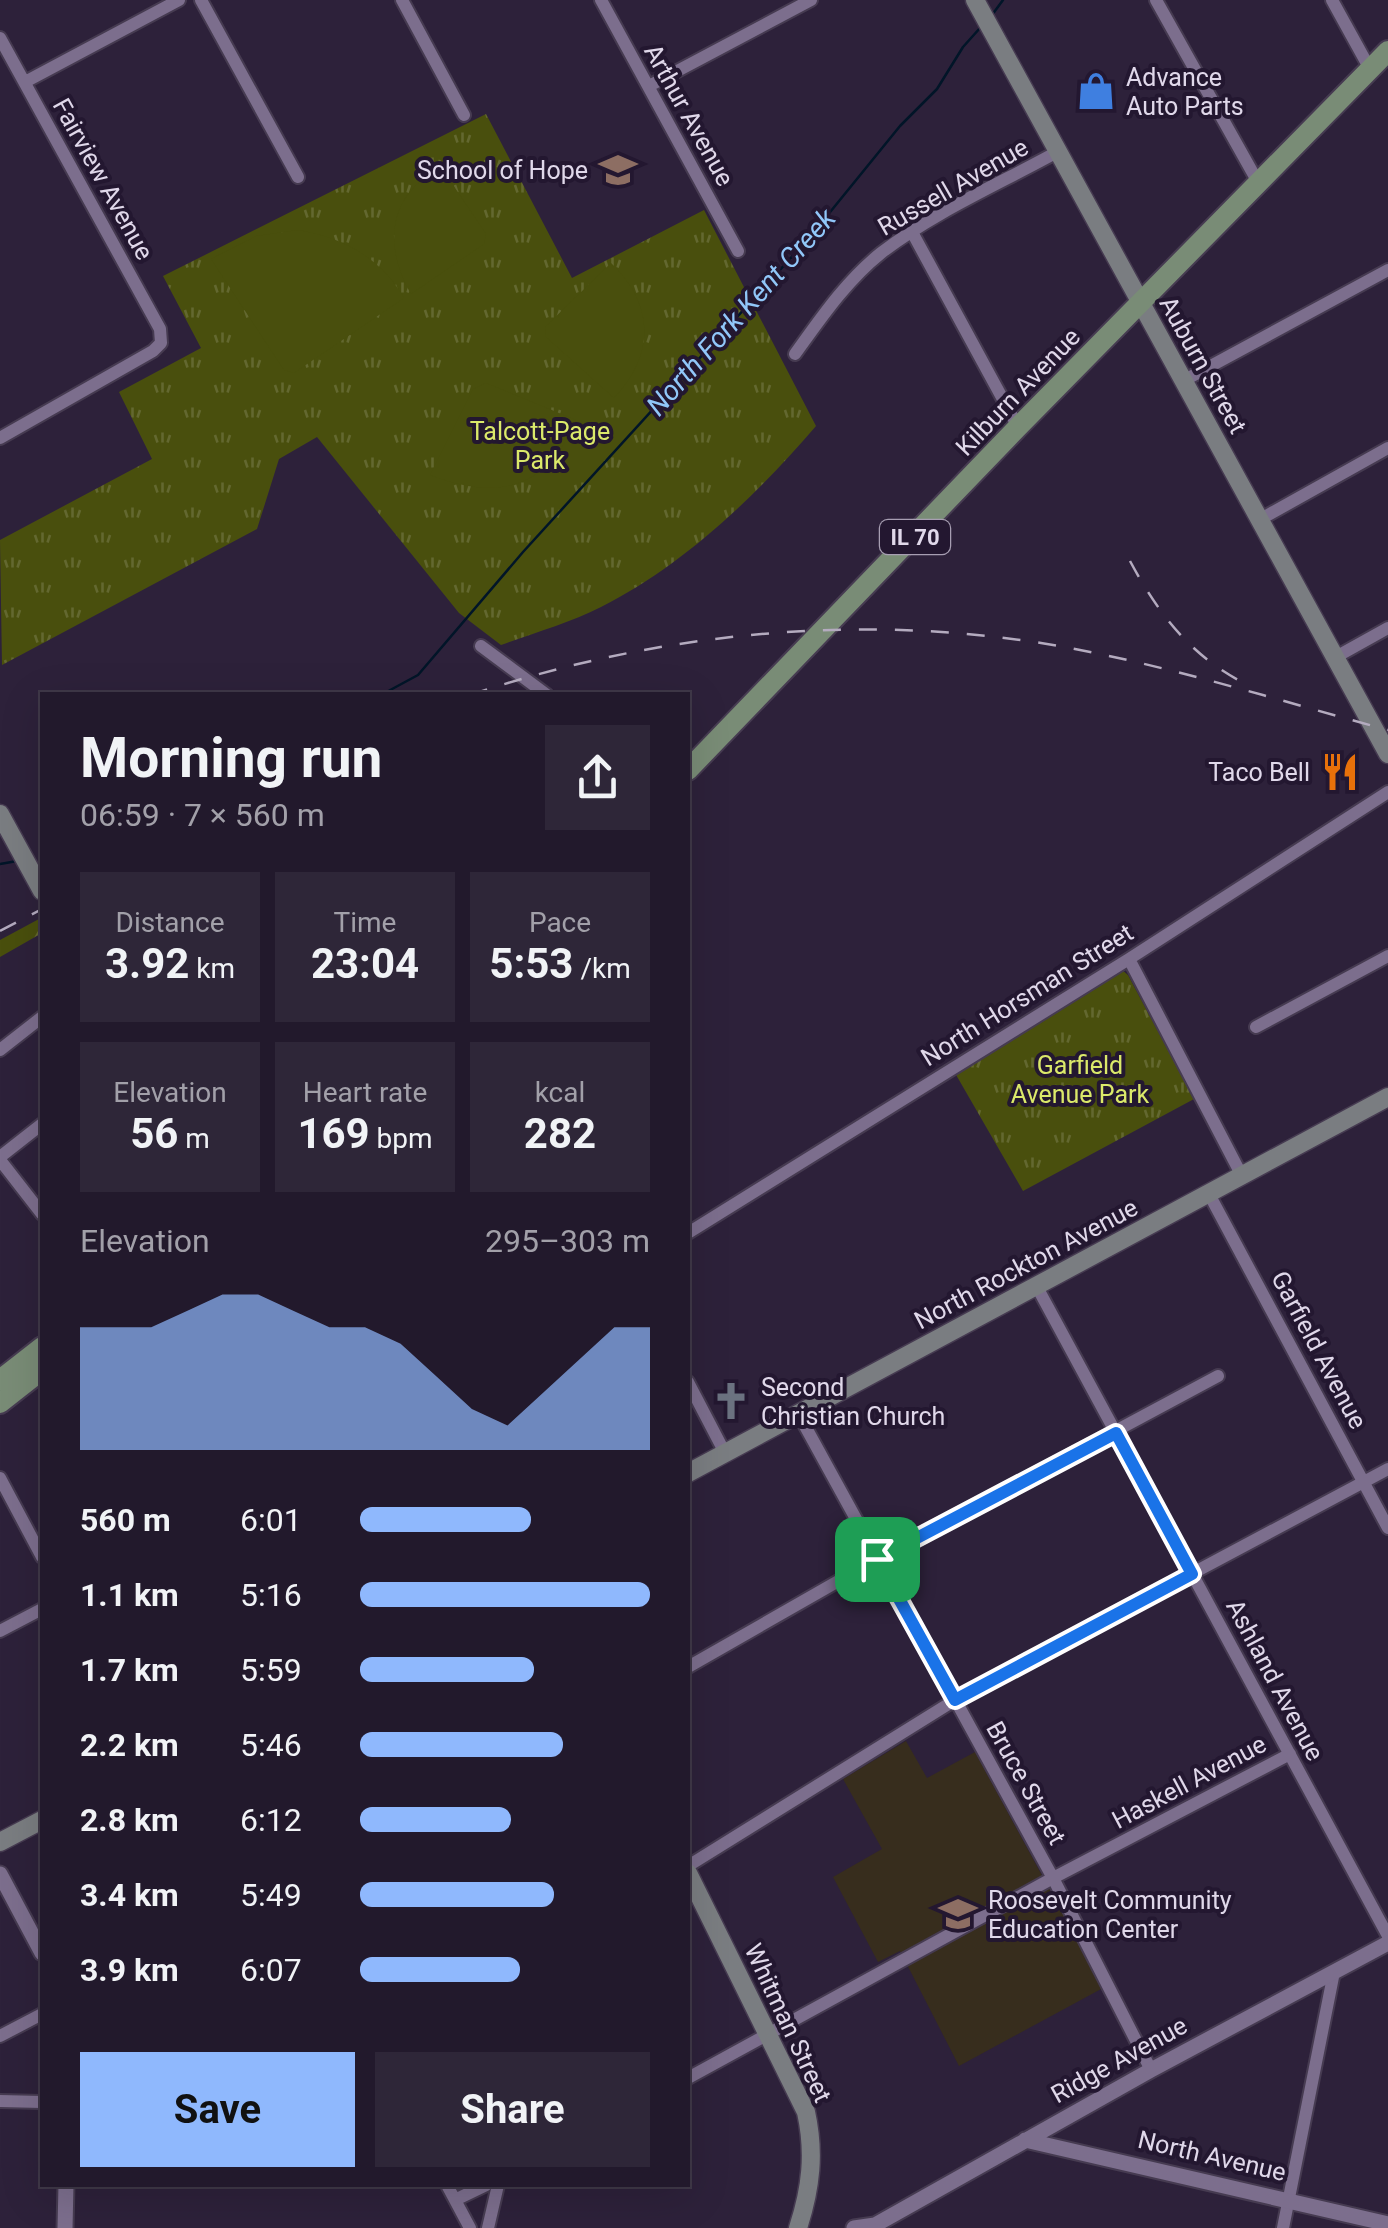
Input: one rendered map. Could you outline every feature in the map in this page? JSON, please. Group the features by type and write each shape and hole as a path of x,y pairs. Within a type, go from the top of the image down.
{"main road":[{"name":"Auburn Street","path":"975,0 1388,754"},
{"name":"Kilburn Avenue","path":"690,768 1388,51"},
{"path":"0,814 38,883"},
{"name":"North Rockton Avenue","path":"690,1472 1388,1098"},
{"path":"0,1380 40,1349"},
{"path":"0,1402 40,1372"},
{"path":"0,1842 40,1821"},
{"name":"Whitman Street","path":"690,1878 806,2112 812,2168 798,2228"},
{"name":"Whitman Street","path":"807,2201 812,2228"}],"street":[{"path":"25,82 179,0"},
{"path":"200,0 298,177"},
{"path":"402,0 464,116"},
{"name":"Arthur Avenue","path":"601,0 738,251"},
{"path":"649,86 789,5 810,0"},
{"path":"1156,0 1259,184"},
{"path":"1332,0 1370,69"},
{"name":"Fairview Avenue","path":"0,38 160,329 161,343 1,434"},
{"name":"Russell Avenue","path":"795,354 841,291 880,254 912,232 1057,152"},
{"path":"912,232 1018,427"},
{"path":"1183,380 1388,270"},
{"path":"1259,520 1388,448"},
{"path":"1334,658 1388,628"},
{"path":"481,646 543,692"},
{"name":"North Horsman Street","path":"690,1232 1129,959 1388,792"},
{"path":"1256,1027 1388,956"},
{"path":"1129,959 1242,1176"},
{"path":"0,1050 40,1018"},
{"path":"40,1126 0,1159 40,1211"},
{"name":"Garfield Avenue","path":"1210,1194 1388,1528"},
{"name":"Ashland Avenue","path":"1037,1286 1388,1940"},
{"path":"690,1665 877,1559 1218,1376"},
{"path":"690,1386 725,1453"},
{"name":"Bruce Street","path":"799,1415 1054,1878 1151,2070"},
{"path":"690,1865 955,1700 1388,1469"},
{"path":"0,1478 40,1552"},
{"path":"0,1631 40,1609"},
{"name":"Haskell Avenue","path":"690,2077 1290,1754"},
{"path":"0,1874 40,1949"},
{"name":"Ridge Avenue","path":"854,2228 875,2227 1388,1940"},
{"path":"1283,2228 1334,1972"},
{"path":"0,2036 40,2015"},
{"path":"0,2102 40,2102"},
{"name":"North Avenue","path":"1026,2140 1388,2224"},
{"path":"66,2187 66,2228"},
{"path":"448,2187 470,2228"},
{"path":"455,2200 482,2187"},
{"path":"488,2228 498,2187"}],"shaded area":[{"name":"Roosevelt Community Education Center","path":"906,1741 927,1778 975,1752 1103,1988 959,2066 900,1951 878,1962 833,1877 882,1849 843,1779"}],"green space":[{"name":"Talcott-Page Park","path":"486,114 572,278 704,210 816,426 744,503 661,571 589,613 501,645 459,613 317,437 279,459 257,529 2,665 0,540 152,459 119,392 201,348 163,276"},
{"path":"441,167 486,234 484,244 411,294 396,257 396,223 410,192"},
{"path":"298,230 330,238 359,252 384,271 404,298 294,373 284,370 211,259 256,236"},
{"path":"611,263 636,296 644,330 637,365 614,398 546,337 545,327"},
{"path":"486,383 576,420 564,444 535,475 517,484 477,487 430,475 473,389"},
{"path":"39,919 40,934 0,957 0,940"},
{"name":"Garfield Avenue Park","path":"1122,970 1194,1099 1023,1191 955,1073"}],"waterway":[{"name":"North Fork Kent Creek","path":"992,15 1003,0"},
{"name":"North Fork Kent Creek","path":"387,692 418,675 523,552 809,238 900,126 937,89 980,28"},
{"name":"North Fork Kent Creek","path":"0,864 17,861"}],"railway":[{"path":"1130,561 1177,630 1206,659 1242,682"},
{"path":"480,692 609,657 680,644 824,630 897,630 969,634 1085,651 1388,730"},
{"path":"0,931 40,910"}],"place":[{"name":"Advance Auto Parts","path":"1096,91"},
{"name":"School of Hope","path":"618,170"},
{"name":"Taco Bell","path":"1340,772"},
{"name":"Second Christian Church","path":"731,1401"},
{"name":"Roosevelt Community Education Center","path":"958,1914"}],"route":[{"path":"1116,1433 1192,1574 955,1700 877,1559 1116,1433"}]}
